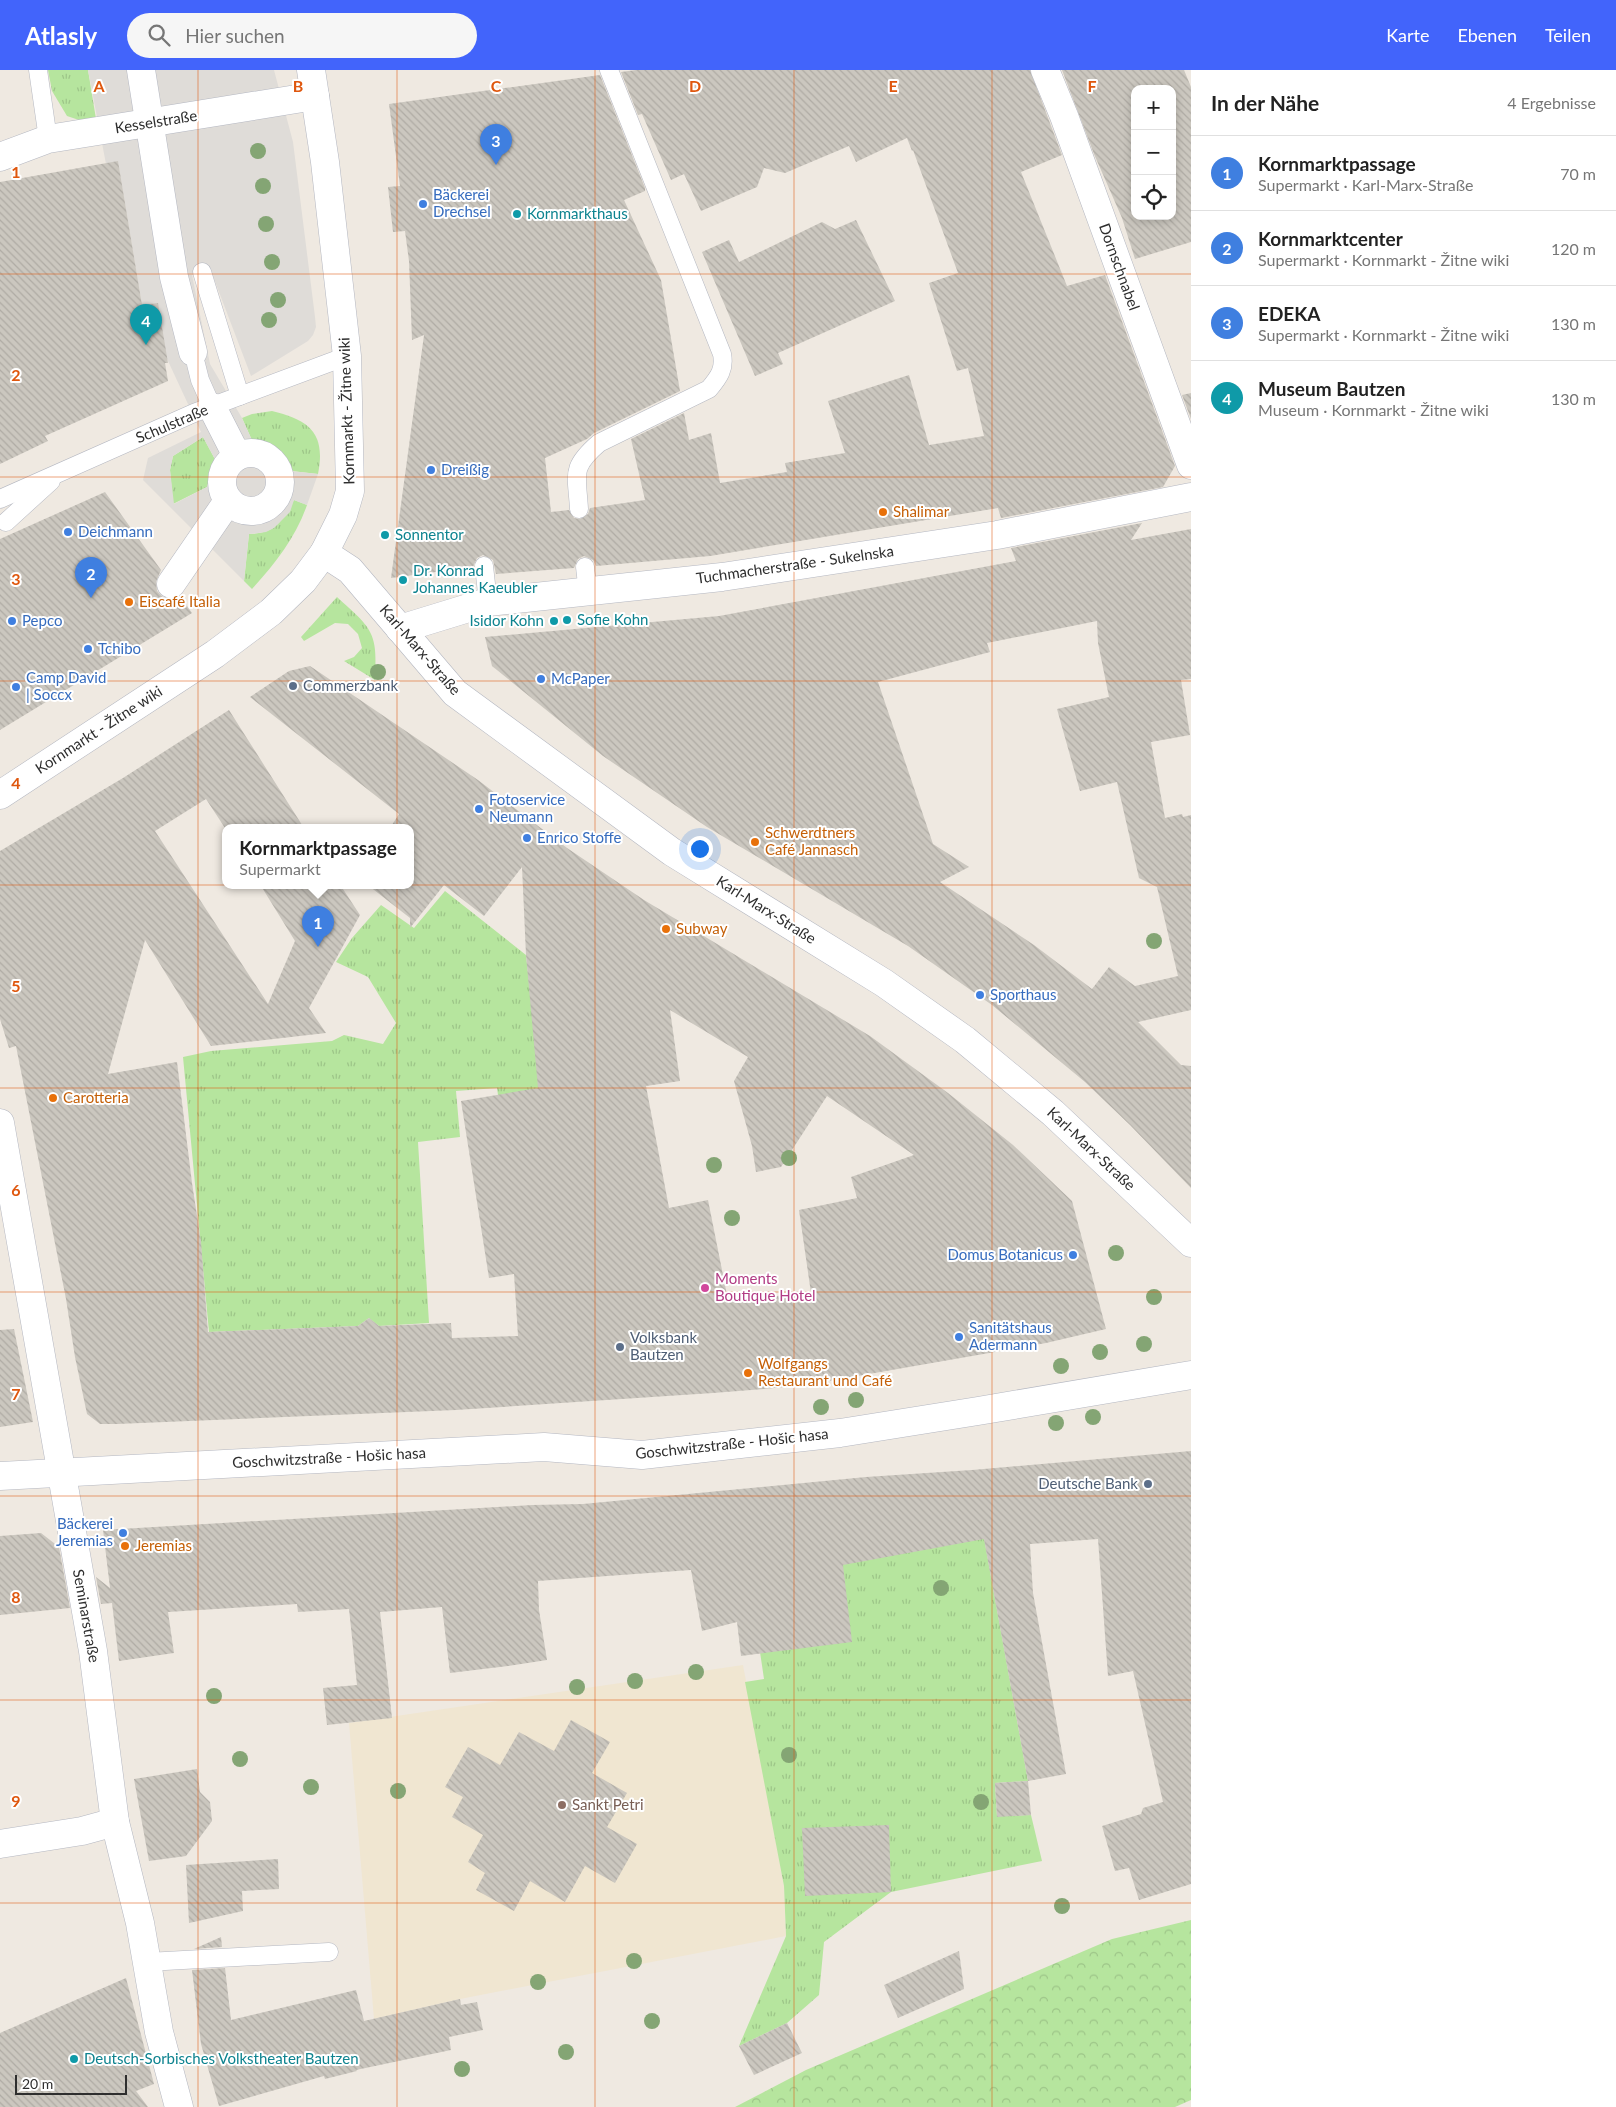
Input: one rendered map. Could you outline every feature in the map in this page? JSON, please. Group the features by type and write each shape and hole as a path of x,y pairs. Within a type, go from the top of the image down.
{"street":[{"path":"141,70 174,277 195,358"},
{"name":"Dornschnabel","path":"1045,70 1064,116 1191,465"},
{"name":"Kesselstraße","path":"0,157 48,140 149,123 313,83"},
{"name":"Kornmarkt - Žitne wiki","path":"0,795 214,654 277,606 303,581 324,553 343,515 350,491 347,356 326,162 313,83"},
{"path":"212,406 237,456"},
{"path":"257,453 266,457 274,464 278,473 279,488 273,501 256,511 236,508 228,501 224,494 222,477 230,461 237,456 257,453"},
{"name":"Tuchmacherstraße - Sukelnska","path":"400,629 488,602 586,580 722,577 997,535 1191,497"},
{"path":"171,584 228,501"},
{"name":"Karl-Marx-Straße","path":"324,553 350,570 454,692 672,852 884,983 964,1040 1054,1112 1191,1243"},
{"name":"Seminarstraße","path":"0,1123 93,1651 115,1822 140,1923 159,2032 179,2107"},
{"name":"Goschwitzstraße - Hošic hasa","path":"0,1476 544,1447 642,1455 840,1433 978,1412 1191,1375"},
{"path":"0,1844 82,1831 115,1822"}],"lane":[{"path":"38,70 48,140"},
{"path":"579,509 576,471 584,456 599,443 709,389 718,378 724,366 722,354 609,70"},
{"path":"202,272 240,396"},
{"name":"Schulstraße","path":"0,499 212,406 347,356"},
{"path":"195,358 200,380 212,406"},
{"path":"6,522 62,471"},
{"path":"484,566 488,602"},
{"path":"147,1962 329,1952"}],"shaded area":[{"path":"88,70 274,70 293,142 315,317 316,327 313,335 308,341 251,376 211,271 192,275 210,364 242,418 255,447 271,451 279,456 291,471 318,474 307,505 294,500 290,512 274,528 266,532 249,534 244,581 143,480 148,458 201,432 142,305 118,162 106,164","holes":["203,437 217,463 211,473 207,487 174,504 170,470 173,456"]},
{"name":"Sankt Petri","path":"743,1665 784,1886 786,1936 460,1999 374,2019 349,1723"}],"green space":[{"path":"48,70 88,70 96,119 79,120 67,116 52,91"},
{"path":"272,411 296,419 312,431 320,449 318,474 291,471 276,454 255,447 242,418 252,414"},
{"path":"203,437 217,463 211,473 207,487 173,504 170,470 173,456"},
{"path":"294,500 307,505 297,528 284,550 252,589 244,581 249,534 272,529 281,520"},
{"path":"337,597 365,624 370,632 374,641 375,680 344,661 354,657 362,648 358,634 348,624 335,623 304,641 301,637"},
{"path":"445,891 526,955 534,1030 601,1046 502,1123 497,1088 456,1091 460,1137 418,1142 429,1323 379,1326 369,1318 358,1326 209,1332 183,1057 211,1051 332,1041 344,1035 383,1044 396,1023 368,977 336,962 352,938 381,905 414,928"},
{"path":"984,1538 1028,1781 995,1783 997,1816 1031,1815 1042,1861 891,1892 824,1942 819,1995 787,2023 739,2046 786,1936 784,1886 745,1682 764,1679 760,1652 851,1641 841,1557"},
{"path":"1191,1920 1191,2100 1175,2107 735,2107 806,2070 1112,1939"}],"building":[{"path":"636,70 1030,70 1062,155 1021,172 1067,286 1105,275 1175,466 1163,487 1001,518 998,508 710,556 596,566 593,560 584,556 578,559 574,568 496,574 493,560 483,555 477,558 473,567 391,578 424,335 412,340 409,261 405,231 393,232 388,187 400,186 389,104 600,75 645,188 645,191 624,200 661,280 680,391 594,433 587,439 545,458 551,512 569,510 574,518 580,519 588,514 590,508 645,500 631,439 684,413 689,440 711,433 720,483 787,472 785,463 845,453 828,401 909,375 929,445 984,436 968,368 957,371 929,283 958,273 907,138 856,162 849,146 785,173 764,168 757,187 701,211 684,174 671,180 642,114 638,115 621,72"},
{"path":"1062,70 1184,70 1191,87 1191,242 1135,259 1122,218 1094,154"},
{"path":"118,161 142,305 158,303 168,363 165,363 168,381 45,436 48,441 0,464 0,182"},
{"path":"856,220 895,301 778,353 783,364 755,376 702,252 729,240 739,262 822,222 835,229"},
{"path":"1191,393 1191,419 1182,395"},
{"path":"105,492 161,570 156,582 157,591 163,597 169,599 180,596 192,613 0,730 0,539"},
{"path":"1142,523 1131,540 1191,529 1191,679 1181,680 1190,735 1151,742 1165,818 1182,814 1183,817 1191,815 1191,1010 1138,1022 1181,1065 1191,1066 1191,1188 1085,1082 992,1005 908,946 707,827 603,756 492,666 485,637 719,616 1016,561 1011,548","holes":["1097,621 1098,643 1109,697 1057,709 1080,791 1117,782 1139,878 1157,887 1178,976 1135,986 1109,967 1092,989 1034,945 940,882 969,867 933,844 878,682 990,652 987,643"]},
{"path":"310,666 478,780 567,848 644,900 870,1036 948,1093 1013,1145 1072,1201 1106,1329 1046,1343 800,1386 456,1410 100,1424 87,1414 16,1046 9,1048 0,1019 0,851 123,778 229,710 301,824 222,824 206,799 155,831 268,1004 295,941 263,889 343,889 360,915 309,1008 326,1033 211,1046 145,940 108,1074 177,1062 201,1242 208,1332 358,1326 369,1318 379,1326 451,1323 452,1338 518,1336 514,1274 489,1278 461,1101 538,1088 526,955 522,867 484,916 444,885 410,928 410,918 373,889 414,889 414,824 393,824 399,814 250,697 289,671","holes":["670,1010 748,1057 734,1081 752,1146 756,1172 781,1167 827,1096 914,1155 851,1177 857,1198 799,1210 811,1293 728,1300 708,1200 669,1208 646,1086 680,1081"]},
{"path":"14,1329 33,1422 0,1427 0,1330"},
{"path":"1191,1451 1191,1884 1139,1900 1129,1868 1115,1871 1102,1826 1141,1814 1143,1808 1163,1802 1133,1671 1108,1676 1098,1539 1030,1544 1033,1593 1066,1774 1028,1781 984,1539 843,1565 852,1642 741,1656 737,1622 702,1631 691,1570 538,1581 539,1610 547,1660 508,1666 450,1673 442,1607 380,1612 392,1718 327,1725 323,1688 357,1685 349,1609 298,1612 297,1604 168,1612 174,1653 119,1661 112,1603 101,1604 96,1577 110,1588 103,1530 532,1505 583,1504 866,1477"},
{"path":"41,1533 59,1547 70,1608 0,1615 0,1536"},
{"path":"571,1720 610,1742 592,1773 627,1793 607,1827 637,1844 615,1883 585,1866 565,1902 530,1881 514,1911 476,1890 485,1873 468,1862 483,1835 452,1817 463,1797 445,1787 468,1747 500,1765 519,1732 554,1751"},
{"path":"197,1769 200,1792 210,1802 212,1821 186,1856 149,1861 134,1779"},
{"path":"1028,1781 1031,1815 997,1817 995,1783"},
{"path":"889,1825 891,1892 805,1896 802,1828"},
{"path":"278,1859 279,1889 242,1891 243,1911 189,1923 186,1865"},
{"path":"221,1937 222,1947 194,1949"},
{"path":"959,1951 964,1989 898,2018 884,1985"},
{"path":"225,1968 231,2020 356,1990 364,2021 460,1999 461,2005 477,2002 483,2030 449,2037 451,2050 356,2070 325,2079 324,2076 219,2106 201,2044 192,1970"},
{"name":"Deutsch-Sorbisches Volkstheater Bautzen","path":"126,1978 154,2084 136,2091 148,2107 0,2107 0,2033"},
{"path":"787,2023 802,2053 754,2075 739,2046"}],"place":[{"name":"EDEKA","path":"496,165"},
{"name":"Bäckerei Drechsel","path":"423,204"},
{"name":"Kornmarkthaus","path":"517,214"},
{"name":"Museum Bautzen","path":"146,345"},
{"name":"Dreißig","path":"431,470"},
{"name":"Shalimar","path":"883,512"},
{"name":"Deichmann","path":"68,532"},
{"name":"Sonnentor","path":"385,535"},
{"name":"Dr. Konrad Johannes Kaeubler","path":"403,580"},
{"name":"Kornmarktcenter","path":"91,598"},
{"name":"Eiscafé Italia","path":"129,602"},
{"name":"Sofie Kohn","path":"567,620"},
{"name":"Pepco","path":"12,621"},
{"name":"Isidor Kohn","path":"554,621"},
{"name":"Tchibo","path":"88,649"},
{"name":"McPaper","path":"541,679"},
{"name":"Commerzbank","path":"293,686"},
{"name":"Camp David | Soccx","path":"16,687"},
{"name":"Fotoservice Neumann","path":"479,809"},
{"name":"Enrico Stoffe","path":"527,838"},
{"name":"Schwerdtners Café Jannasch","path":"755,842"},
{"name":"Subway","path":"666,929"},
{"name":"Kornmarktpassage","path":"318,947"},
{"name":"Sporthaus","path":"980,995"},
{"name":"Carotteria","path":"53,1098"},
{"name":"Domus Botanicus","path":"1073,1255"},
{"name":"Moments Boutique Hotel","path":"705,1288"},
{"name":"Sanitätshaus Adermann","path":"959,1337"},
{"name":"Volksbank Bautzen","path":"620,1347"},
{"name":"Wolfgangs Restaurant und Café","path":"748,1373"},
{"name":"Deutsche Bank","path":"1148,1484"},
{"name":"Bäckerei Jeremias","path":"123,1533"},
{"name":"Jeremias","path":"125,1546"},
{"name":"Sankt Petri","path":"562,1805"},
{"name":"Deutsch-Sorbisches Volkstheater Bautzen","path":"74,2059"}]}
